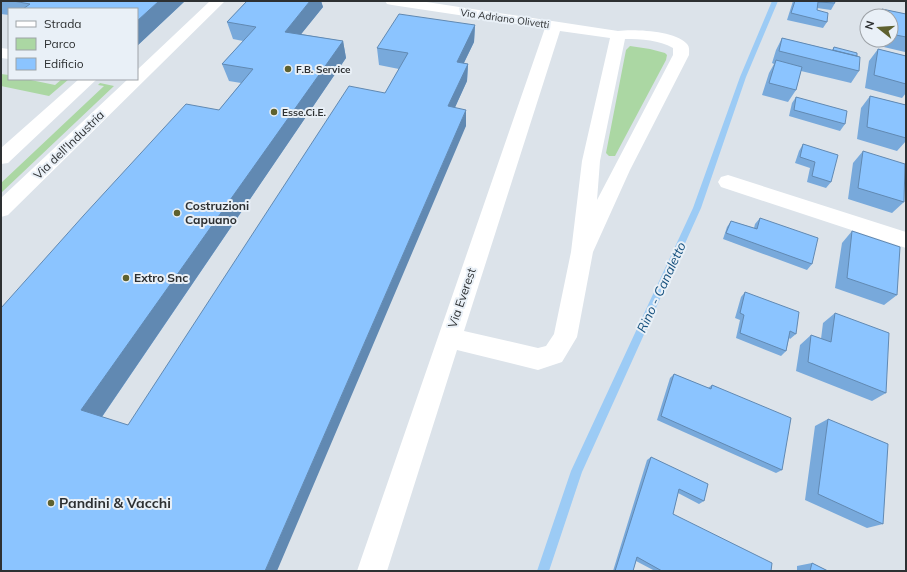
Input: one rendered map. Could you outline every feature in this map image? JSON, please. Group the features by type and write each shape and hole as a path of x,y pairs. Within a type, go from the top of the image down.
{"street":[{"name":"Via dell'Industria","path":"138,77 218,1"},
{"name":"Via Adriano Olivetti","path":"392,1 618,35 630,33 673,40 681,46 681,55 621,170"},
{"name":"Via Everest","path":"372,571 554,25"},
{"path":"449,338 538,359 554,354 565,337 582,252 591,161 618,35"},
{"path":"1,158 88,80"},
{"name":"Via dell'Industria","path":"1,210 135,80"},
{"path":"582,252 621,170 591,161"},
{"path":"728,182 906,240"}],"green space":[{"path":"630,46 650,49 665,53 667,55 666,60 615,156 609,156 606,153 626,50"},
{"path":"1,74 8,75 8,80 31,80 55,85 61,80 68,80 49,96 1,86"},
{"path":"100,83 114,86 1,193 1,183 104,86 98,85"}],"building":[{"path":"13,1 159,1 138,20 138,8 24,8 30,4"},
{"path":"247,1 310,1 285,32 343,41 81,410 128,425 349,86 385,93 408,53 377,48 399,14 475,25 457,62 468,64 448,106 466,110 265,571 1,571 1,308 186,104 219,110 253,69 222,64 256,27 227,22"},
{"path":"795,1 834,1 835,3 818,2 817,10 828,13 827,22 791,13"},
{"path":"899,13 906,14 906,37 899,36"},
{"path":"782,38 860,57 859,71 779,51"},
{"path":"834,47 857,53 857,56 833,50"},
{"path":"878,49 906,56 906,84 874,75"},
{"path":"776,60 802,67 796,90 769,83"},
{"path":"870,96 906,105 906,138 867,127"},
{"path":"796,97 847,111 845,124 794,110"},
{"path":"803,144 838,155 831,182 812,176 815,162 800,157"},
{"path":"863,151 905,164 904,202 858,188"},
{"path":"760,218 818,238 812,264 726,233 731,221 757,229"},
{"path":"852,231 900,247 897,295 847,278"},
{"path":"745,292 799,312 796,334 790,331 786,351 740,333 744,315 740,313"},
{"path":"835,313 889,333 886,393 808,362 811,335 831,342"},
{"path":"674,374 711,389 712,385 791,418 782,470 661,416"},
{"path":"828,419 888,444 883,524 818,494"},
{"path":"651,457 708,484 704,501 679,489 673,514 772,563 771,571 662,571 637,557 633,571 615,571"},
{"path":"812,563 828,571 810,571"}],"waterway":[{"name":"Rino - Canaletto","path":"543,571 577,471 697,208 743,77 775,1"}],"place":[{"name":"F.B. Service","path":"288,69"},
{"name":"Esse.Ci.E.","path":"274,112"},
{"name":"Costruzioni Capuano","path":"177,213"},
{"name":"Extro Snc","path":"126,278"},
{"name":"Pandini & Vacchi","path":"51,503"}]}
